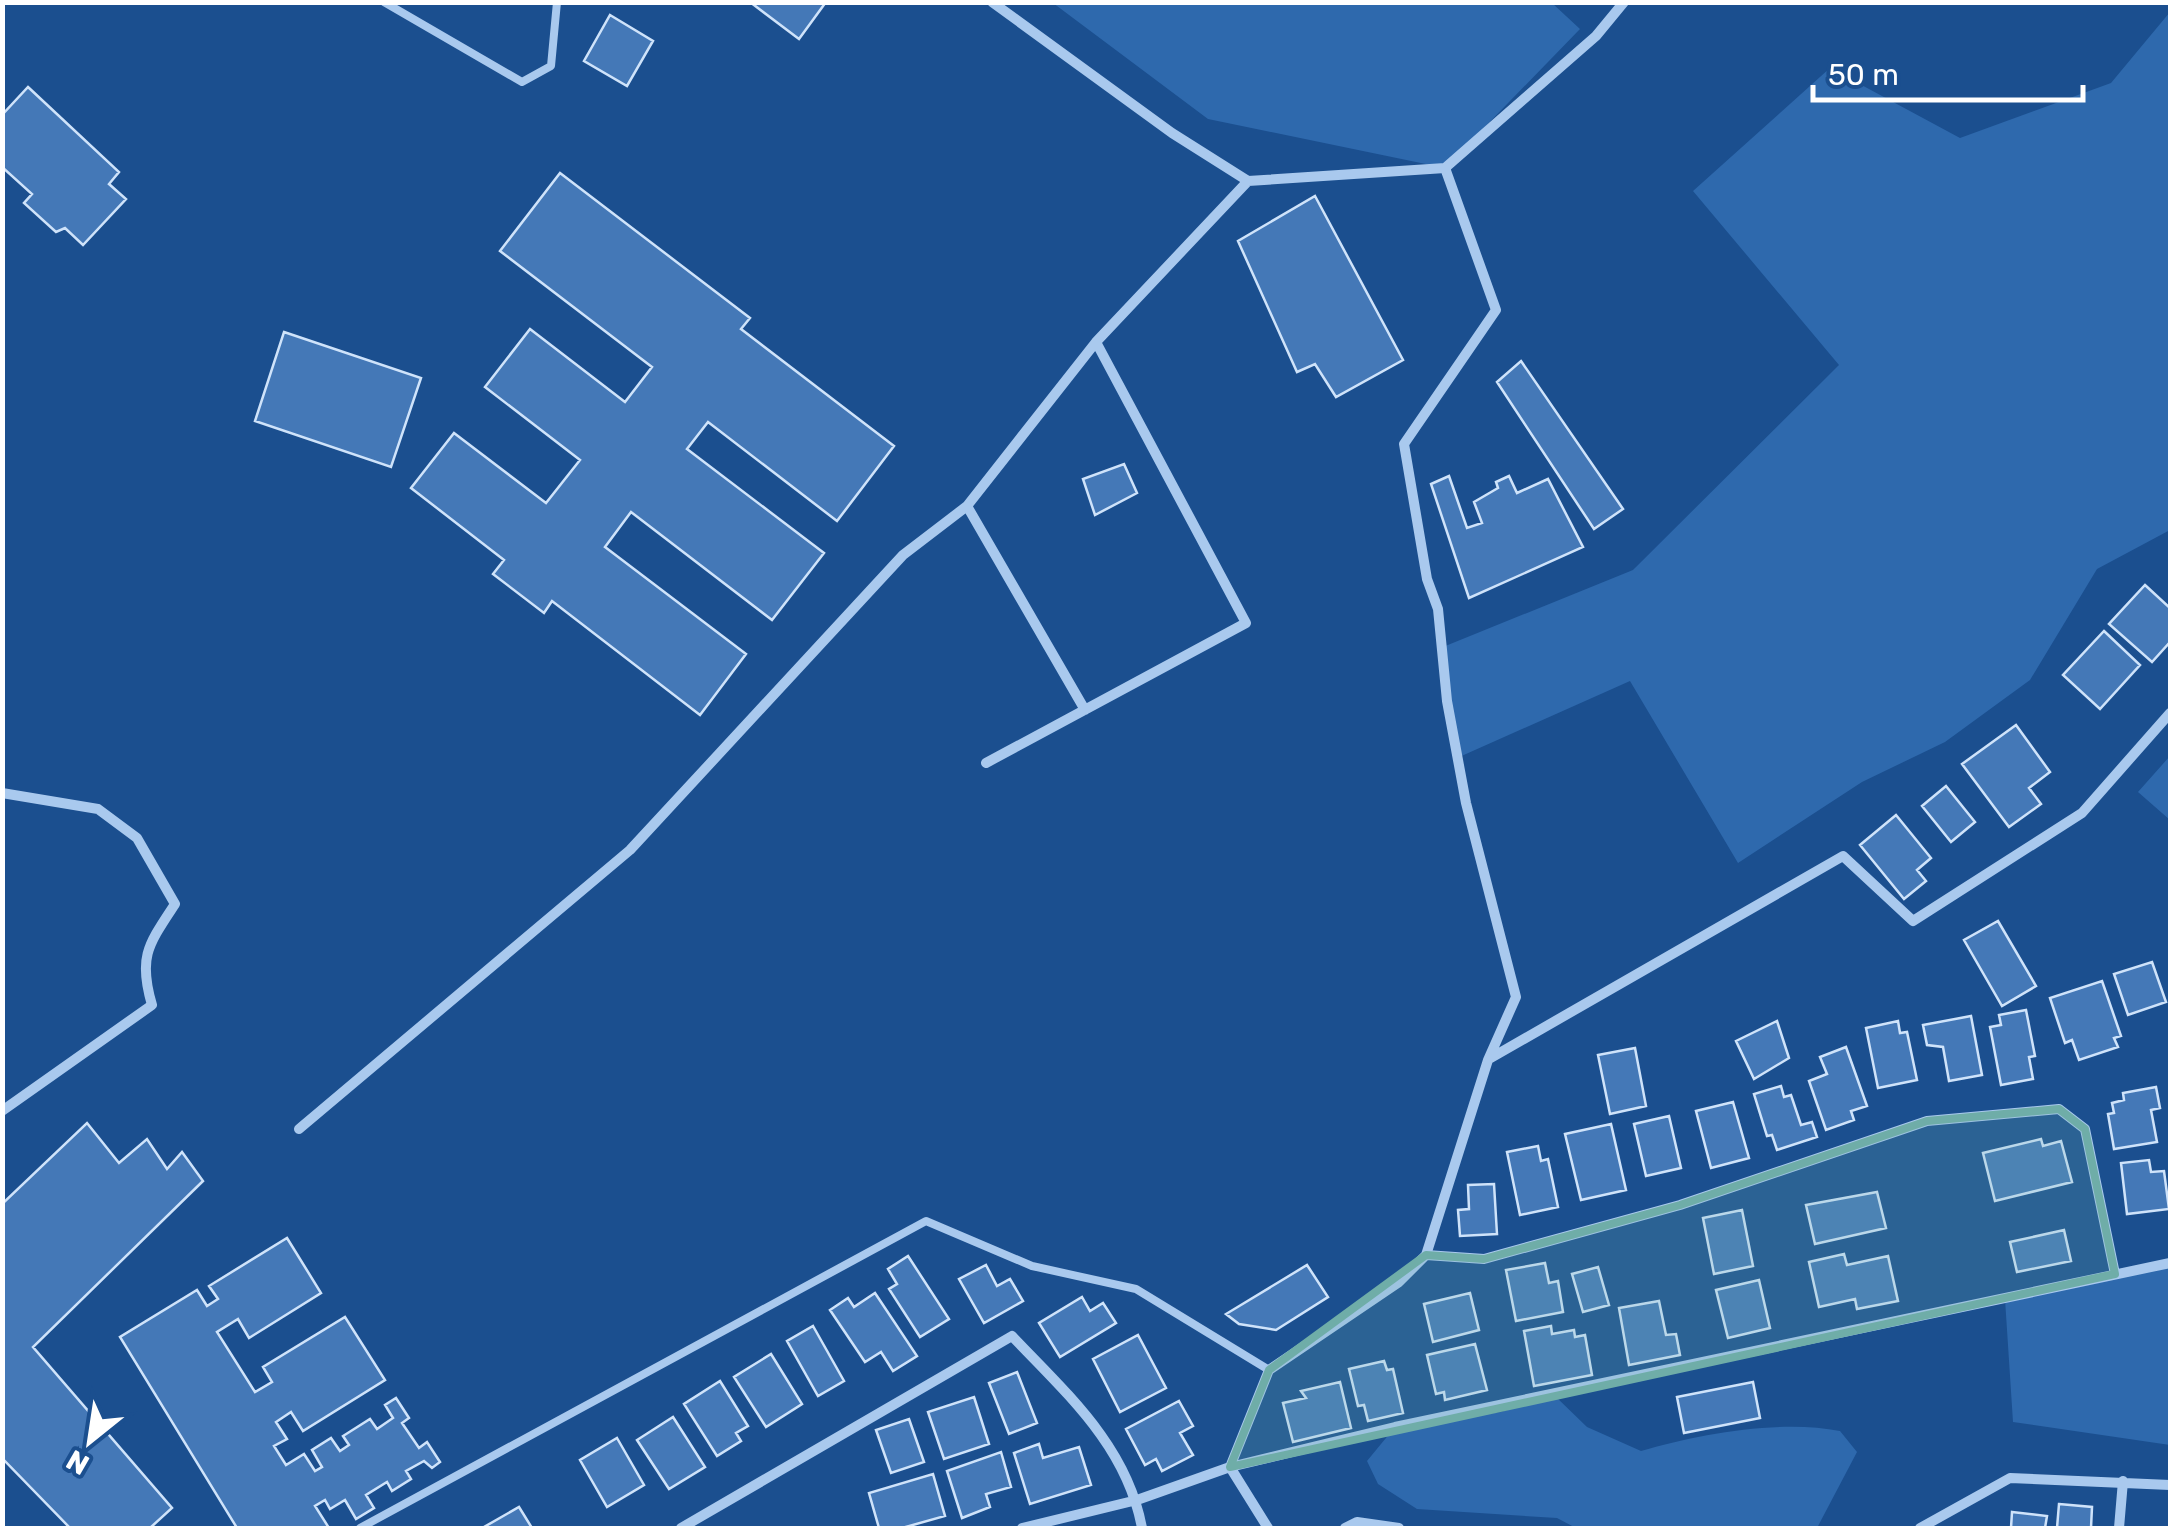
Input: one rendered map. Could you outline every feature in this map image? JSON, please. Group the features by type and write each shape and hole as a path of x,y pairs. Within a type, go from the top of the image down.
{"street":[{"path":"992,2 1172,132 1248,181 1445,168 1596,36 1624,2"},
{"path":"1230,1467 1269,1370 1400,1282 1426,1255 1488,1060 1516,997 1463,786 1447,701 1438,608 1428,580 1404,444 1496,310 1445,168"},
{"path":"298,1129 630,850 903,555 967,506 1096,342 1248,181"},
{"path":"986,763 1246,623 1096,342"},
{"path":"967,506 1085,710"},
{"path":"1488,1060 1843,856 1913,921 2082,813 2170,713"},
{"path":"2,793 98,808 137,838 175,904 154,936 142,971 152,1005 2,1112"},
{"path":"1426,1255 1484,1258 1680,1204 1927,1121 2059,1109 2085,1129 2115,1274"},
{"path":"1022,1528 1137,1500 1230,1467 2170,1263"},
{"path":"681,1528 1012,1336 1106,1436 1137,1500 1142,1528"},
{"path":"1230,1467 1268,1528"},
{"path":"1920,1528 2010,1478 2170,1485"},
{"path":"2119,1528 2123,1482"},
{"path":"1345,1528 1357,1522 1399,1528"}],"lane":[{"path":"384,2 522,82 551,66 557,2"},
{"path":"360,1528 926,1221 1032,1266 1136,1289 1269,1370"}],"highlighted area":[{"path":"2059,1109 2085,1129 2115,1274 1230,1467 1269,1370 1426,1255 1484,1259 1680,1205 1927,1121"}],"shaded area":[{"path":"1053,3 1552,3 1580,29 1445,168 1208,119"},
{"path":"2170,12 2170,530 2097,569 2030,680 1945,742 1862,782 1738,863 1630,681 1457,758 1438,649 1633,570 1839,365 1693,191 1830,68 1960,138 2111,83"},
{"path":"2170,756 2170,820 2138,792"},
{"path":"2170,1263 2170,1445 2013,1422 2005,1299"},
{"path":"1555,1396 1587,1427 1641,1451 1713,1434 1792,1427 1840,1431 1857,1452 1817,1528 1576,1528 1557,1518 1417,1509 1378,1484 1367,1461 1395,1427 1501,1412"}],"building":[{"path":"750,2 826,2 799,39"},
{"path":"610,15 653,41 627,86 584,61"},
{"path":"28,87 119,172 109,184 126,199 83,245 65,228 56,232 24,203 32,194 2,167 2,115"},
{"path":"560,173 750,318 741,329 894,446 837,521 708,422 687,449 824,553 772,620 631,512 605,547 746,654 700,715 552,601 544,613 493,574 504,560 411,488 454,433 546,503 580,460 485,387 530,329 625,402 652,367 500,251"},
{"path":"1315,196 1403,360 1336,397 1315,364 1297,372 1238,241"},
{"path":"284,332 421,378 391,467 255,421"},
{"path":"1521,361 1623,509 1594,529 1497,382"},
{"path":"1124,464 1137,493 1095,515 1083,479"},
{"path":"1449,476 1467,528 1482,523 1474,502 1498,488 1496,482 1509,476 1517,493 1548,479 1583,547 1469,598 1431,484"},
{"path":"2145,585 2170,608 2170,642 2152,662 2109,624"},
{"path":"2104,631 2140,665 2100,709 2063,675"},
{"path":"2016,725 2050,772 2029,788 2041,804 2009,827 1962,764"},
{"path":"1946,786 1975,822 1951,842 1922,806"},
{"path":"1896,815 1931,858 1917,870 1926,881 1904,899 1860,845"},
{"path":"1998,921 2036,986 2002,1006 1964,940"},
{"path":"2152,962 2166,1002 2128,1015 2114,974"},
{"path":"2102,981 2121,1036 2114,1038 2118,1047 2079,1060 2072,1040 2065,1043 2050,998"},
{"path":"2026,1010 2035,1056 2029,1057 2033,1079 2001,1085 1990,1027 2001,1025 1999,1015"},
{"path":"1971,1016 1982,1075 1949,1081 1943,1047 1927,1045 1923,1025"},
{"path":"1777,1021 1789,1058 1754,1079 1736,1041"},
{"path":"1898,1021 1900,1033 1907,1032 1917,1080 1878,1088 1866,1028"},
{"path":"1846,1047 1867,1106 1851,1111 1854,1120 1826,1130 1809,1081 1827,1074 1820,1057"},
{"path":"1635,1048 1646,1106 1610,1114 1598,1055"},
{"path":"1781,1086 1784,1097 1791,1095 1801,1125 1812,1122 1817,1137 1777,1150 1772,1135 1767,1136 1754,1094"},
{"path":"2156,1087 2160,1108 2151,1110 2157,1142 2114,1149 2108,1114 2114,1113 2112,1103 2124,1100 2123,1093"},
{"path":"1733,1102 1749,1158 1711,1168 1696,1111"},
{"path":"1669,1116 1681,1168 1646,1176 1634,1124"},
{"path":"87,1123 119,1163 147,1139 167,1169 182,1152 203,1181 33,1347 172,1508 150,1528 70,1528 2,1458 2,1204"},
{"path":"1611,1124 1626,1190 1581,1200 1565,1134"},
{"path":"2041,1139 2043,1146 2061,1141 2072,1182 1995,1201 1983,1153"},
{"path":"1538,1146 1541,1161 1548,1159 1558,1207 1520,1215 1507,1152"},
{"path":"2149,1160 2151,1172 2164,1171 2169,1209 2127,1214 2121,1163"},
{"path":"1494,1184 1497,1234 1460,1236 1458,1210 1469,1209 1468,1185"},
{"path":"1877,1192 1886,1228 1815,1244 1806,1205"},
{"path":"1742,1210 1753,1266 1714,1274 1703,1218"},
{"path":"2064,1230 2071,1261 2017,1272 2010,1242"},
{"path":"287,1238 321,1293 249,1338 238,1319 217,1332 255,1392 272,1382 263,1367 345,1317 385,1380 303,1431 291,1412 276,1422 287,1439 274,1446 286,1465 304,1454 315,1471 322,1467 312,1450 331,1438 340,1451 349,1445 343,1436 370,1419 377,1429 393,1418 385,1405 396,1398 409,1418 402,1423 419,1448 427,1442 440,1462 432,1468 424,1461 406,1471 411,1479 392,1491 387,1482 366,1495 374,1508 356,1519 345,1500 330,1509 325,1500 315,1506 329,1528 237,1528 120,1337 197,1290 207,1306 218,1299 209,1286"},
{"path":"1844,1254 1847,1265 1888,1256 1898,1301 1857,1309 1855,1299 1819,1307 1809,1262"},
{"path":"908,1256 949,1319 920,1337 889,1289 897,1284 888,1269"},
{"path":"1545,1263 1549,1283 1558,1281 1563,1312 1516,1321 1506,1270"},
{"path":"986,1265 997,1286 1010,1279 1023,1301 984,1323 959,1279"},
{"path":"1307,1265 1328,1297 1276,1330 1239,1324 1226,1314"},
{"path":"1598,1267 1609,1305 1583,1312 1572,1274"},
{"path":"1759,1280 1770,1328 1728,1338 1716,1290"},
{"path":"875,1293 917,1356 893,1371 881,1352 865,1362 830,1310 848,1298 854,1307"},
{"path":"1470,1293 1479,1330 1433,1342 1424,1304"},
{"path":"1082,1297 1090,1311 1103,1303 1116,1323 1060,1357 1039,1323"},
{"path":"1659,1301 1666,1335 1676,1334 1680,1355 1629,1365 1619,1308"},
{"path":"813,1326 844,1381 818,1396 787,1341"},
{"path":"1551,1326 1552,1334 1574,1330 1575,1337 1585,1335 1592,1375 1534,1386 1524,1331"},
{"path":"1138,1335 1166,1388 1120,1412 1093,1359"},
{"path":"1475,1344 1487,1390 1445,1400 1444,1392 1436,1394 1427,1355"},
{"path":"771,1354 802,1404 766,1427 734,1377"},
{"path":"1384,1361 1387,1370 1393,1369 1403,1413 1368,1421 1364,1405 1358,1406 1349,1369"},
{"path":"1017,1372 1037,1423 1009,1434 989,1383"},
{"path":"720,1381 748,1426 736,1433 741,1441 717,1456 684,1404"},
{"path":"1340,1382 1351,1428 1293,1442 1283,1403 1306,1398 1301,1391"},
{"path":"1753,1382 1760,1418 1684,1433 1677,1397"},
{"path":"974,1397 989,1444 944,1459 928,1412"},
{"path":"1179,1401 1193,1426 1180,1433 1193,1455 1162,1471 1156,1459 1145,1465 1126,1429"},
{"path":"673,1417 705,1467 669,1489 637,1440"},
{"path":"909,1419 924,1462 891,1473 876,1430"},
{"path":"617,1438 644,1485 607,1507 580,1460"},
{"path":"1039,1444 1043,1458 1079,1447 1091,1485 1030,1504 1014,1453"},
{"path":"1001,1452 1011,1487 986,1494 990,1507 962,1518 947,1471"},
{"path":"933,1474 945,1516 902,1528 879,1528 869,1493"},
{"path":"2059,1504 2092,1507 2091,1528 2057,1528"},
{"path":"519,1507 532,1528 484,1527"},
{"path":"2012,1512 2047,1516 2045,1528 2011,1528"}]}
